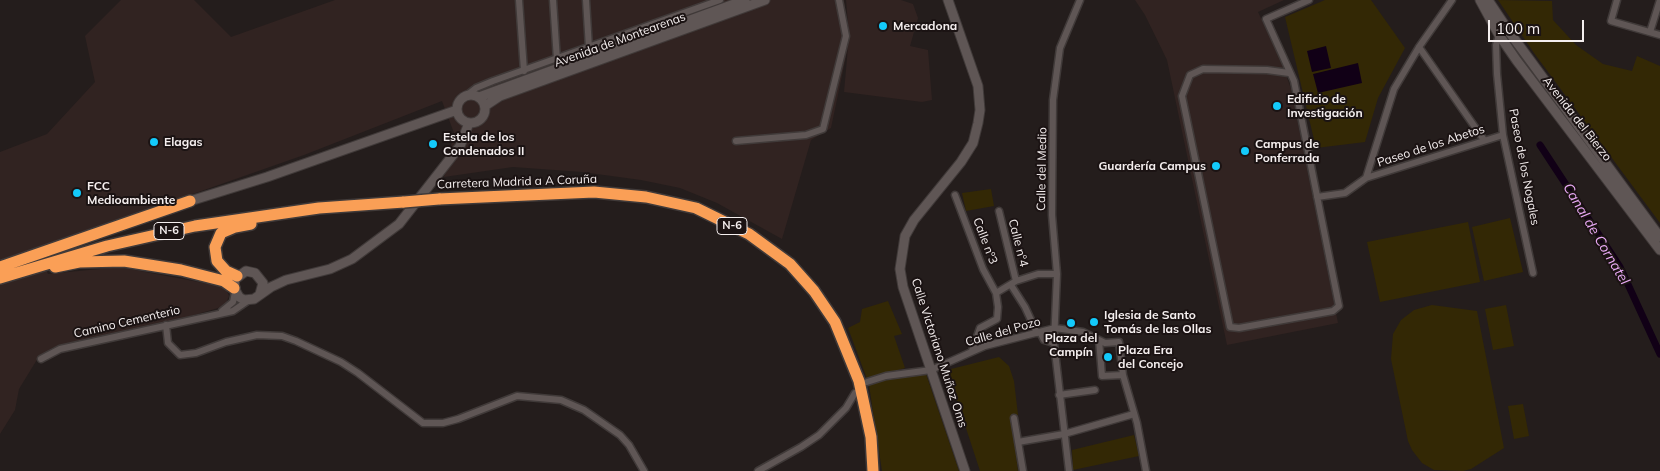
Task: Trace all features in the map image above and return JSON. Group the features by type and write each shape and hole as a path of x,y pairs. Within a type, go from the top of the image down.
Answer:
{"highway":[{"name":"Carretera Madrid a A Coruña","path":"0,279 107,246 195,226 343,206 439,199 594,192 646,197 696,208 749,234 790,264 814,290 835,322 859,381 871,436 873,471"},
{"path":"0,267 190,201"},
{"name":"N-6","path":"237,276 226,271 217,261 215,247 221,234 234,227 343,206"},
{"path":"0,279 80,262 124,261 198,274 224,281 235,290"}],"main road":[{"name":"Avenida de Montearenas","path":"479,97 745,0"},
{"name":"Avenida de Montearenas","path":"485,106 500,96 765,0"},
{"name":"Calle Victoriano Muñoz Oms","path":"948,0 978,86 980,110 973,143 961,162 914,220 905,236 901,254 903,287 965,471"},
{"name":"Avenida del Bierzo","path":"1480,0 1499,35 1660,250"},
{"name":"Avenida del Bierzo","path":"1488,0 1660,237"},
{"path":"467,95 479,97 485,106 483,117 477,122 469,123 460,117 457,110 460,101 467,95"},
{"path":"190,201 267,177 457,110"},
{"name":"Carretera Madrid a A Coruña","path":"260,294 286,280 330,269 352,259 399,224 460,146 469,123"},
{"path":"246,271 259,276 263,286 260,294 249,300 239,297 235,290 237,276 246,271"},
{"name":"Carretera Madrid a A Coruña","path":"259,276 286,280"}],"street":[{"path":"519,0 524,71"},
{"path":"553,0 556,60"},
{"path":"586,0 590,48"},
{"path":"467,95 476,88 720,0"},
{"path":"736,141 806,135 823,129 846,36 840,0"},
{"name":"Calle del Medio","path":"1069,471 1054,343 1058,274 1052,215 1053,100 1060,48 1080,0"},
{"path":"1289,73 1267,70 1202,69 1190,75 1182,96 1230,327 1239,328 1333,311 1339,306 1294,82 1266,19 1309,0"},
{"path":"1366,178 1394,89 1419,47 1452,0"},
{"path":"1617,0 1611,21 1660,36"},
{"path":"1650,32 1660,0"},
{"name":"Paseo de los Nogales","path":"1499,35 1496,45 1503,135 1533,273"},
{"path":"1419,47 1484,140"},
{"name":"Paseo de los Abetos","path":"1317,197 1345,193 1366,178 1503,135"},
{"name":"Calle nº3","path":"955,195 984,269 996,293"},
{"name":"Calle nº4","path":"999,211 1014,283 1039,333"},
{"path":"972,351 980,328 997,319 996,293 1014,283 1038,274 1058,274"},
{"path":"219,313 233,302 235,290"},
{"name":"Camino Cementerio","path":"41,359 60,349 233,310 249,300"},
{"path":"166,325 168,343 180,355 196,353 226,342 257,335 282,336 296,341 358,372 423,423 443,423 458,419 517,396 561,400 584,410 620,435 629,445 644,471"},
{"path":"1055,328 1083,332 1105,343 1120,342 1123,375 1134,414 1146,471"},
{"name":"Calle del Pozo","path":"867,382 886,376 930,370 972,351 1055,328"},
{"path":"1039,333 1044,340 1054,343"},
{"path":"1099,340 1102,376 1123,375"},
{"path":"1059,395 1096,390"},
{"path":"758,471 802,447 819,435 846,408 855,393"},
{"path":"1018,442 1064,434 1134,414"},
{"path":"1014,418 1023,471"}],"shaded area":[{"path":"121,0 194,0 231,37 335,0 844,0 849,36 846,0 901,0 913,4 918,18 910,46 928,50 932,100 922,102 844,92 848,47 831,128 811,140 782,239 717,203 680,188 641,180 582,172 513,167 444,177 454,133 442,101 304,155 36,249 48,274 119,267 225,287 229,296 225,306 160,325 52,348 38,358 19,389 15,410 0,434 0,152 47,134 95,82 85,36"},
{"name":"Campus de Ponferrada","path":"1135,0 1284,0 1258,12 1281,60 1291,89 1338,323 1227,345 1167,60 1145,15"},
{"path":"1325,0 1371,0 1405,48 1378,98 1365,142 1316,148 1285,17"},
{"path":"1498,0 1552,1 1553,20 1576,45 1603,64 1632,71 1637,56 1660,66 1660,223 1534,53"},
{"path":"1326,46 1331,68 1312,72 1307,51"},
{"path":"1358,63 1362,83 1318,93 1313,74"},
{"path":"991,189 994,206 966,211 962,193"},
{"path":"1510,218 1523,272 1484,281 1472,227"},
{"path":"1468,222 1480,282 1380,302 1367,242"},
{"path":"888,301 902,334 894,336 905,368 867,379 848,328 860,322 862,309"},
{"path":"1432,305 1477,311 1504,448 1471,469 1463,471 1434,470 1422,463 1412,450 1408,441 1391,359 1393,334 1401,320 1414,310"},
{"path":"1506,305 1514,346 1493,350 1485,309"},
{"path":"999,357 1009,366 1014,381 1018,415 1011,417 1018,471 980,471 947,370"},
{"path":"925,371 959,471 882,471 869,385 892,376"},
{"path":"1523,404 1529,436 1514,439 1508,406"},
{"path":"1134,435 1139,456 1073,470 1072,450"}],"waterway":[{"name":"Canal de Cornatel","path":"1540,145 1620,267 1660,354"}],"place":[{"name":"Mercadona","path":"883,26"},
{"name":"Edificio de Investigación","path":"1277,106"},
{"name":"Elagas","path":"154,142"},
{"name":"Estela de los Condenados II","path":"433,144"},
{"name":"Campus de Ponferrada","path":"1245,151"},
{"name":"Guardería Campus","path":"1216,166"},
{"name":"FCC Medioambiente","path":"77,193"},
{"name":"Iglesia de Santo Tomás de las Ollas","path":"1094,322"},
{"name":"Plaza del Campín","path":"1071,323"},
{"name":"Plaza Era del Concejo","path":"1108,357"}]}
